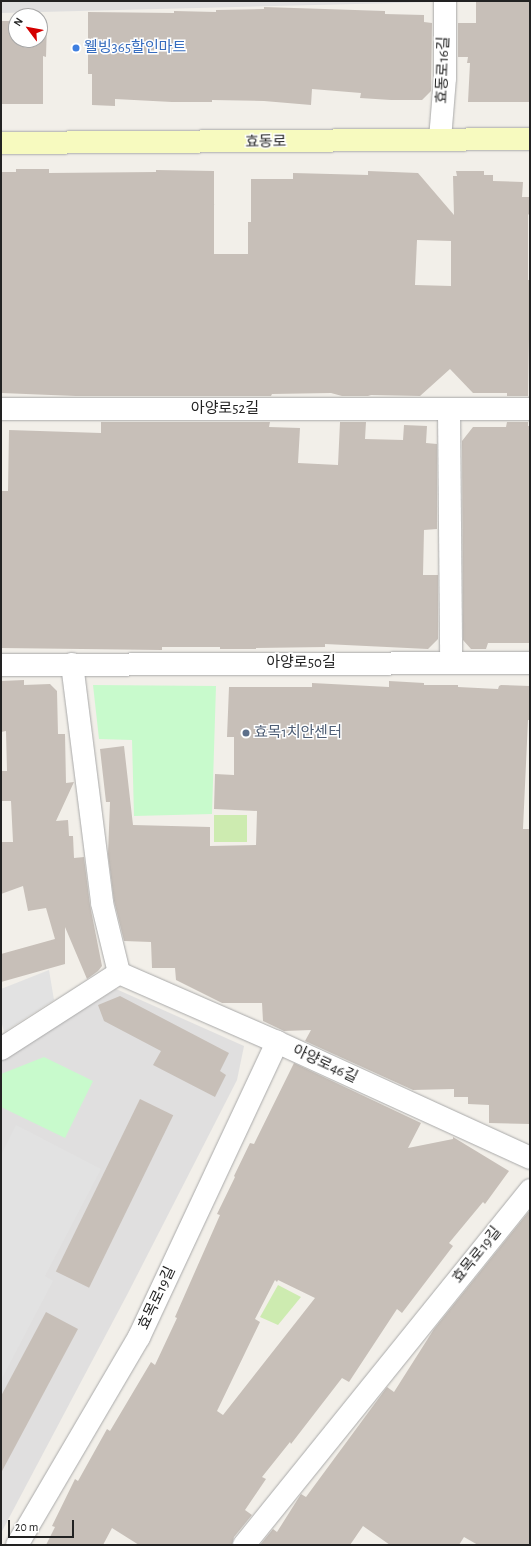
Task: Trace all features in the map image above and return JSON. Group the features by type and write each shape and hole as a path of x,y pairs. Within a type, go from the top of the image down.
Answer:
{"main road":[{"name":"효동로","path":"1,143 227,143 530,139"}],"street":[{"name":"효동로16길","path":"440,139 445,78 444,1"},
{"name":"아양로52길","path":"1,408 530,409"},
{"path":"449,410 451,663"},
{"name":"아양로50길","path":"1,665 530,663"},
{"path":"1,1049 119,973 102,903 72,664"},
{"name":"아양로46길","path":"119,973 277,1042 530,1158"},
{"name":"효목로19길","path":"17,1545 139,1338 277,1042"},
{"name":"효목로19길","path":"244,1545 530,1190"}],"shaded area":[{"path":"1,1 436,1 48,12 48,8 8,8 8,13 1,13"},
{"path":"49,970 54,1000 4,1032 1,1020 1,989"},
{"path":"116,989 244,1046 237,1080 128,1293 1,1533 1,1061"},
{"path":"16,1125 101,1169 45,1276 53,1281 1,1380 1,1155"}],"green space":[{"path":"93,685 216,686 212,814 134,816 132,740 99,739"},
{"path":"214,815 247,815 247,842 214,842"},
{"path":"44,1057 93,1081 65,1138 1,1107 1,1074"},
{"path":"278,1285 301,1297 278,1325 260,1317"}],"building":[{"path":"476,1 530,1 530,102 468,102 470,63 467,63 468,57 458,57 458,23 476,23"},
{"path":"264,7 385,11 385,14 424,15 424,22 432,23 431,91 422,100 391,100 360,98 361,93 312,89 311,105 264,101 212,100 212,102 172,102 115,99 115,106 92,105 92,74 88,74 88,12 216,12 216,10 264,9"},
{"path":"1,21 8,21 8,48 46,48 46,57 43,56 43,104 1,104"},
{"path":"16,169 49,169 49,173 156,172 156,170 214,171 214,254 248,254 248,222 251,222 251,179 293,179 293,173 368,175 368,171 418,173 454,215 453,176 457,176 456,171 484,171 484,175 493,175 493,181 523,182 522,197 530,197 529,215 528,214 528,280 530,280 528,396 507,396 507,393 473,393 450,369 420,396 342,396 331,393 272,394 271,396 76,396 1,393 1,172 16,172","holes":["417,240 451,241 451,286 415,285"]},
{"path":"101,422 270,422 269,427 300,428 298,463 338,465 340,422 366,422 365,439 403,440 404,425 427,426 426,443 437,444 437,529 424,530 423,575 438,575 438,639 428,649 325,644 325,647 256,649 220,649 220,647 162,647 162,650 2,648 2,491 8,491 9,430 101,433"},
{"path":"507,422 528,422 528,426 530,426 530,643 488,643 486,649 471,649 463,640 462,441 473,427 506,427"},
{"path":"24,680 24,685 50,684 57,691 58,734 65,734 66,783 74,782 56,821 68,820 69,836 73,836 74,858 84,857 90,905 102,966 87,979 65,927 65,964 1,982 1,954 55,939 46,908 28,911 23,886 1,894 1,842 13,842 11,801 1,801 1,771 7,771 6,731 1,732 1,681"},
{"path":"389,681 424,683 424,685 458,685 458,687 498,689 501,685 530,686 530,720 528,720 523,829 530,829 530,1124 489,1123 489,1105 468,1104 468,1097 454,1097 454,1089 413,1090 305,1041 311,1030 284,1031 263,1021 262,1003 222,1003 176,980 175,968 152,968 151,942 124,941 114,901 108,854 110,802 106,802 100,749 124,746 133,825 210,827 210,846 256,845 257,811 214,809 215,774 234,775 234,737 227,737 229,687 312,687 312,683 389,687"},
{"path":"120,996 229,1053 220,1071 226,1075 215,1097 153,1065 161,1051 104,1021 98,1005"},
{"path":"294,1063 421,1123 408,1148 453,1139 453,1137 509,1171 485,1204 483,1202 449,1243 453,1246 402,1313 397,1309 349,1382 342,1378 291,1444 290,1442 262,1477 266,1479 245,1510 252,1515 234,1537 232,1545 139,1545 112,1528 103,1545 46,1545 55,1527 52,1526 75,1479 78,1481 107,1429 110,1431 151,1362 155,1365 177,1318 175,1317 220,1215 217,1214 235,1177 234,1176 250,1143 254,1144","holes":["275,1280 277,1282 278,1280 315,1298 223,1415 217,1411 260,1322 255,1319"]},
{"path":"140,1099 173,1115 89,1288 56,1272"},
{"path":"530,1210 530,1545 478,1545 464,1537 459,1545 390,1545 363,1526 350,1545 260,1545 273,1529 277,1532 301,1494 306,1497 387,1387 394,1392 434,1329"},
{"path":"46,1312 78,1329 1,1473 1,1396"}],"place":[{"name":"웰빙365할인마트","path":"76,48"},
{"name":"효목1치안센터","path":"246,733"}]}
